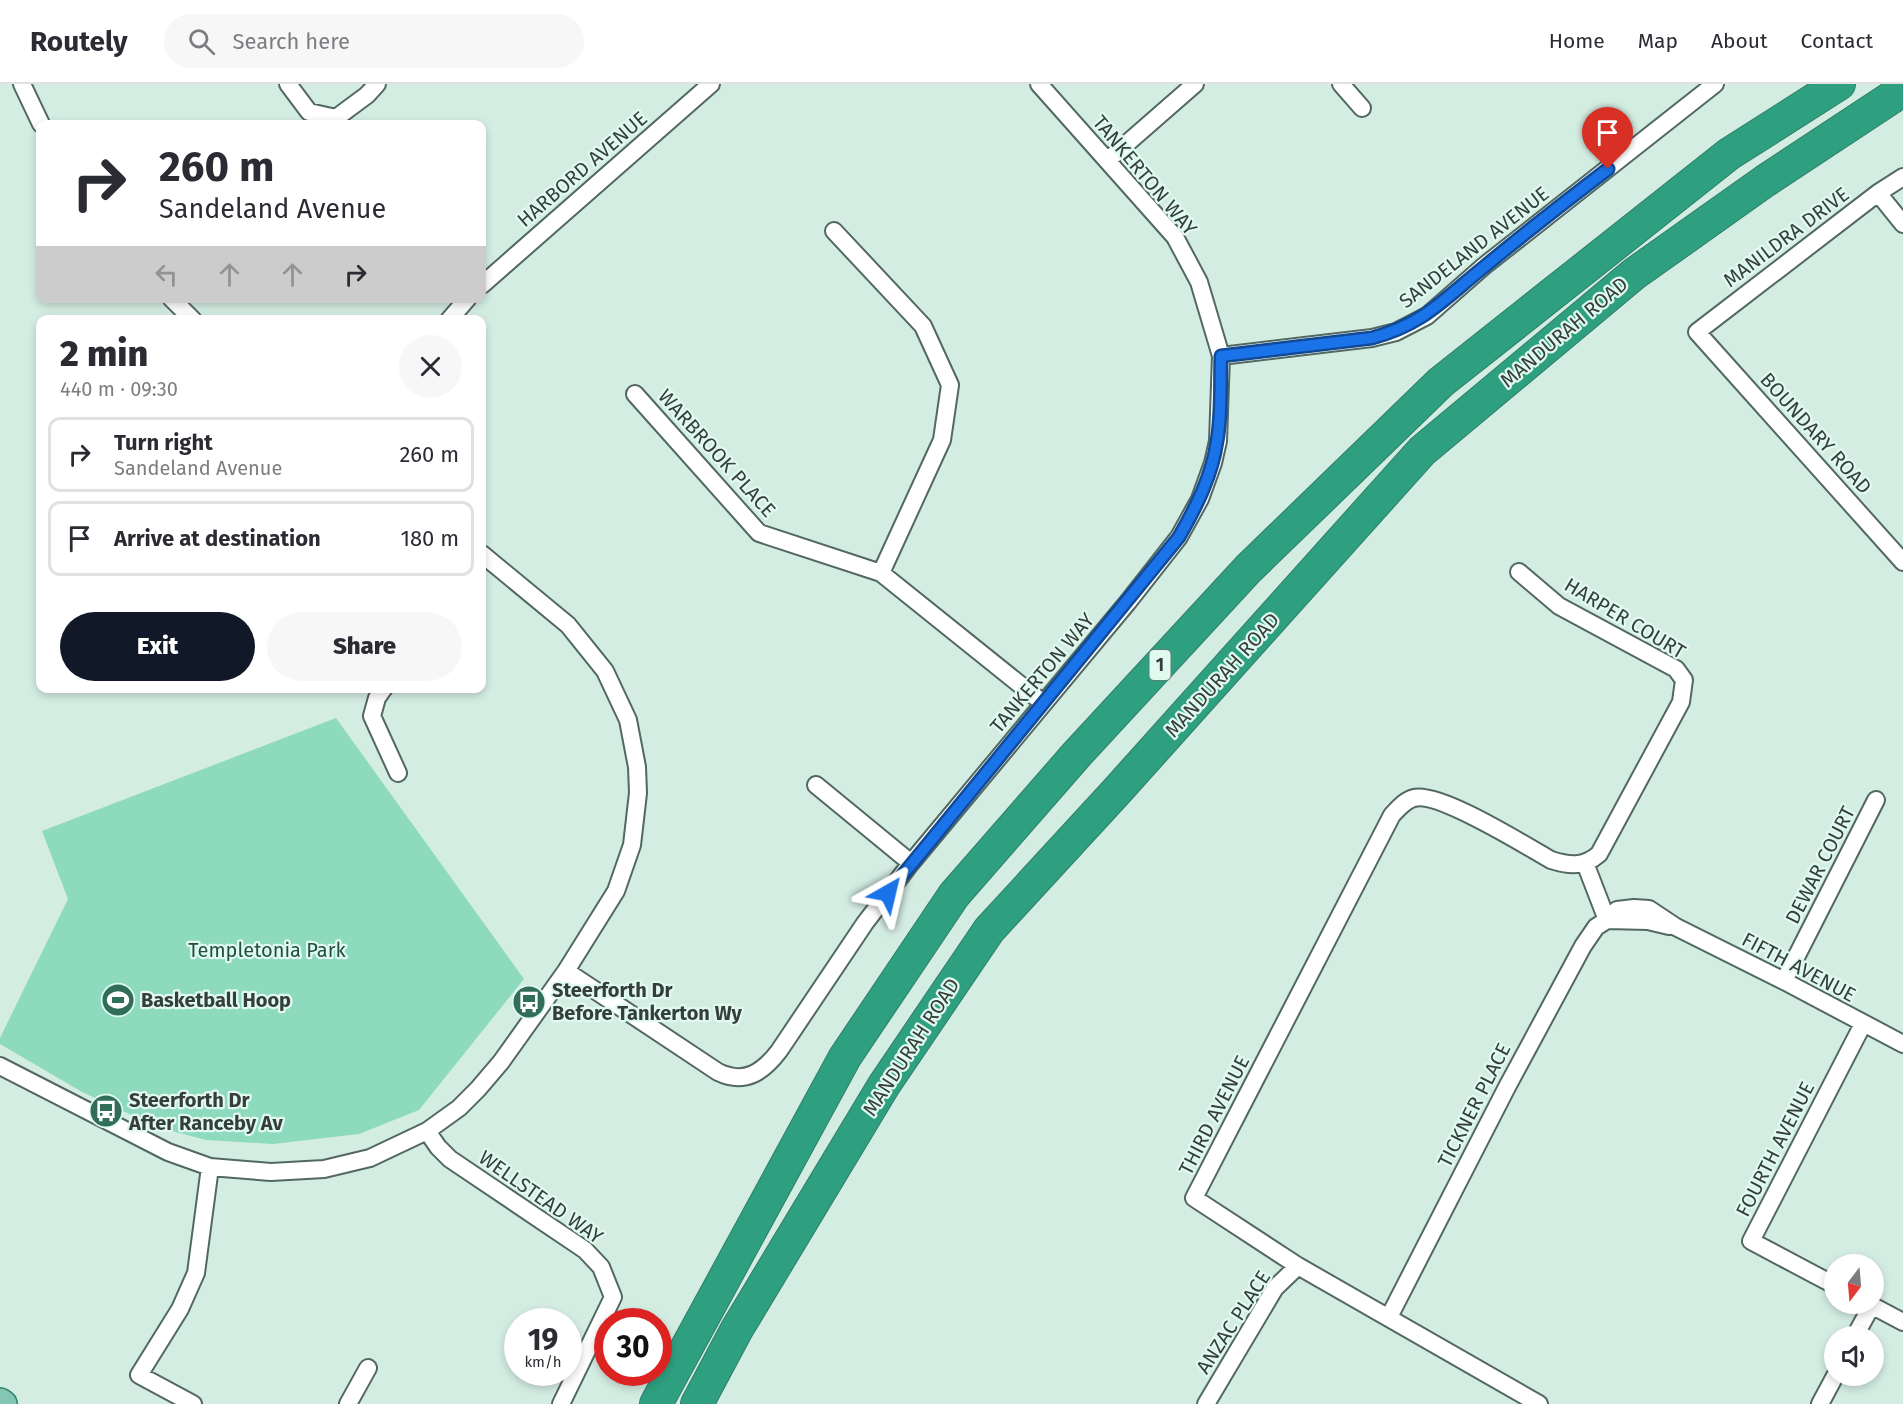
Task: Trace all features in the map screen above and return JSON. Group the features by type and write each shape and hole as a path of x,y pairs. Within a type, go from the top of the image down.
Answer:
{"highway":[{"name":"MANDURAH ROAD","path":"656,1404 844,1057 954,895 1077,754 1248,569 1441,382 1729,154 1839,84"},
{"name":"MANDURAH ROAD","path":"697,1404 737,1329 884,1085 989,930 1132,775 1422,451 1634,274 1765,181 1903,90"}],"street":[{"path":"22,84 39,120"},
{"path":"288,84 309,112 336,118 367,95 377,84"},
{"name":"HARBORD AVENUE","path":"486,281 711,84"},
{"name":"TANKERTON WAY","path":"567,971 718,1072 729,1077 757,1073 768,1065 865,923 911,863 1179,537 1200,499 1218,441 1221,356 1199,282 1175,237 1039,84"},
{"path":"1108,159 1195,84"},
{"path":"1341,84 1362,108"},
{"name":"SANDELAND AVENUE","path":"1221,356 1372,338 1396,332 1426,316 1484,267 1715,84"},
{"name":"MANILDRA DRIVE","path":"1697,332 1878,193 1903,177"},
{"path":"1878,193 1903,224"},
{"path":"834,231 923,326 950,386 942,440 881,573"},
{"path":"176,303 188,315"},
{"path":"453,315 464,303"},
{"name":"BOUNDARY ROAD","path":"1697,332 1903,562"},
{"name":"WARBROOK PLACE","path":"635,394 759,533 881,573 1044,703"},
{"path":"0,1066 152,1145 210,1167 271,1172 324,1169 370,1158 427,1131 459,1108 478,1089 501,1062 567,971 616,891 632,845 638,793 633,743 628,720 604,671 568,625 486,558"},
{"name":"HARPER COURT","path":"1519,572 1559,606 1677,669 1684,680 1681,702 1603,848 1593,859 1585,863"},
{"path":"380,693 372,716 398,773"},
{"path":"816,785 911,863"},
{"name":"THIRD AVENUE","path":"1539,1404 1298,1266 1194,1198 1392,815 1401,806 1414,798 1444,802 1551,860 1566,865 1585,863"},
{"name":"DEWAR COURT","path":"1784,981 1876,800"},
{"path":"1585,863 1607,920"},
{"name":"FIFTH AVENUE","path":"1607,920 1648,921 1676,927 1903,1044"},
{"name":"TICKNER PLACE","path":"1389,1317 1507,1087 1583,946 1596,927 1607,920"},
{"name":"FOURTH AVENUE","path":"1824,1280 1751,1241 1863,1024"},
{"name":"WELLSTEAD WAY","path":"427,1131 450,1159 585,1250 601,1267 613,1297 561,1404"},
{"path":"193,1404 139,1375 180,1309 196,1274 210,1167"},
{"name":"ANZAC PLACE","path":"1206,1404 1275,1288 1298,1266"},
{"path":"1884,1312 1903,1322"},
{"path":"348,1404 368,1368"},
{"path":"1820,1404 1830,1386"}],"green space":[{"name":"Templetonia Park","path":"336,718 524,979 419,1110 359,1134 273,1144 206,1140 157,1127 82,1092 0,1044 0,1038 68,899 42,831"}],"place":[{"name":"Basketball Hoop","path":"118,1000"},
{"name":"Steerforth Dr Before Tankerton Wy","path":"529,1002"},
{"name":"Steerforth Dr After Ranceby Av","path":"106,1111"}],"route":[{"path":"888,893 1179,537 1200,499 1213,463 1218,441 1221,356 1372,338 1396,332 1426,316 1608,169"}]}
